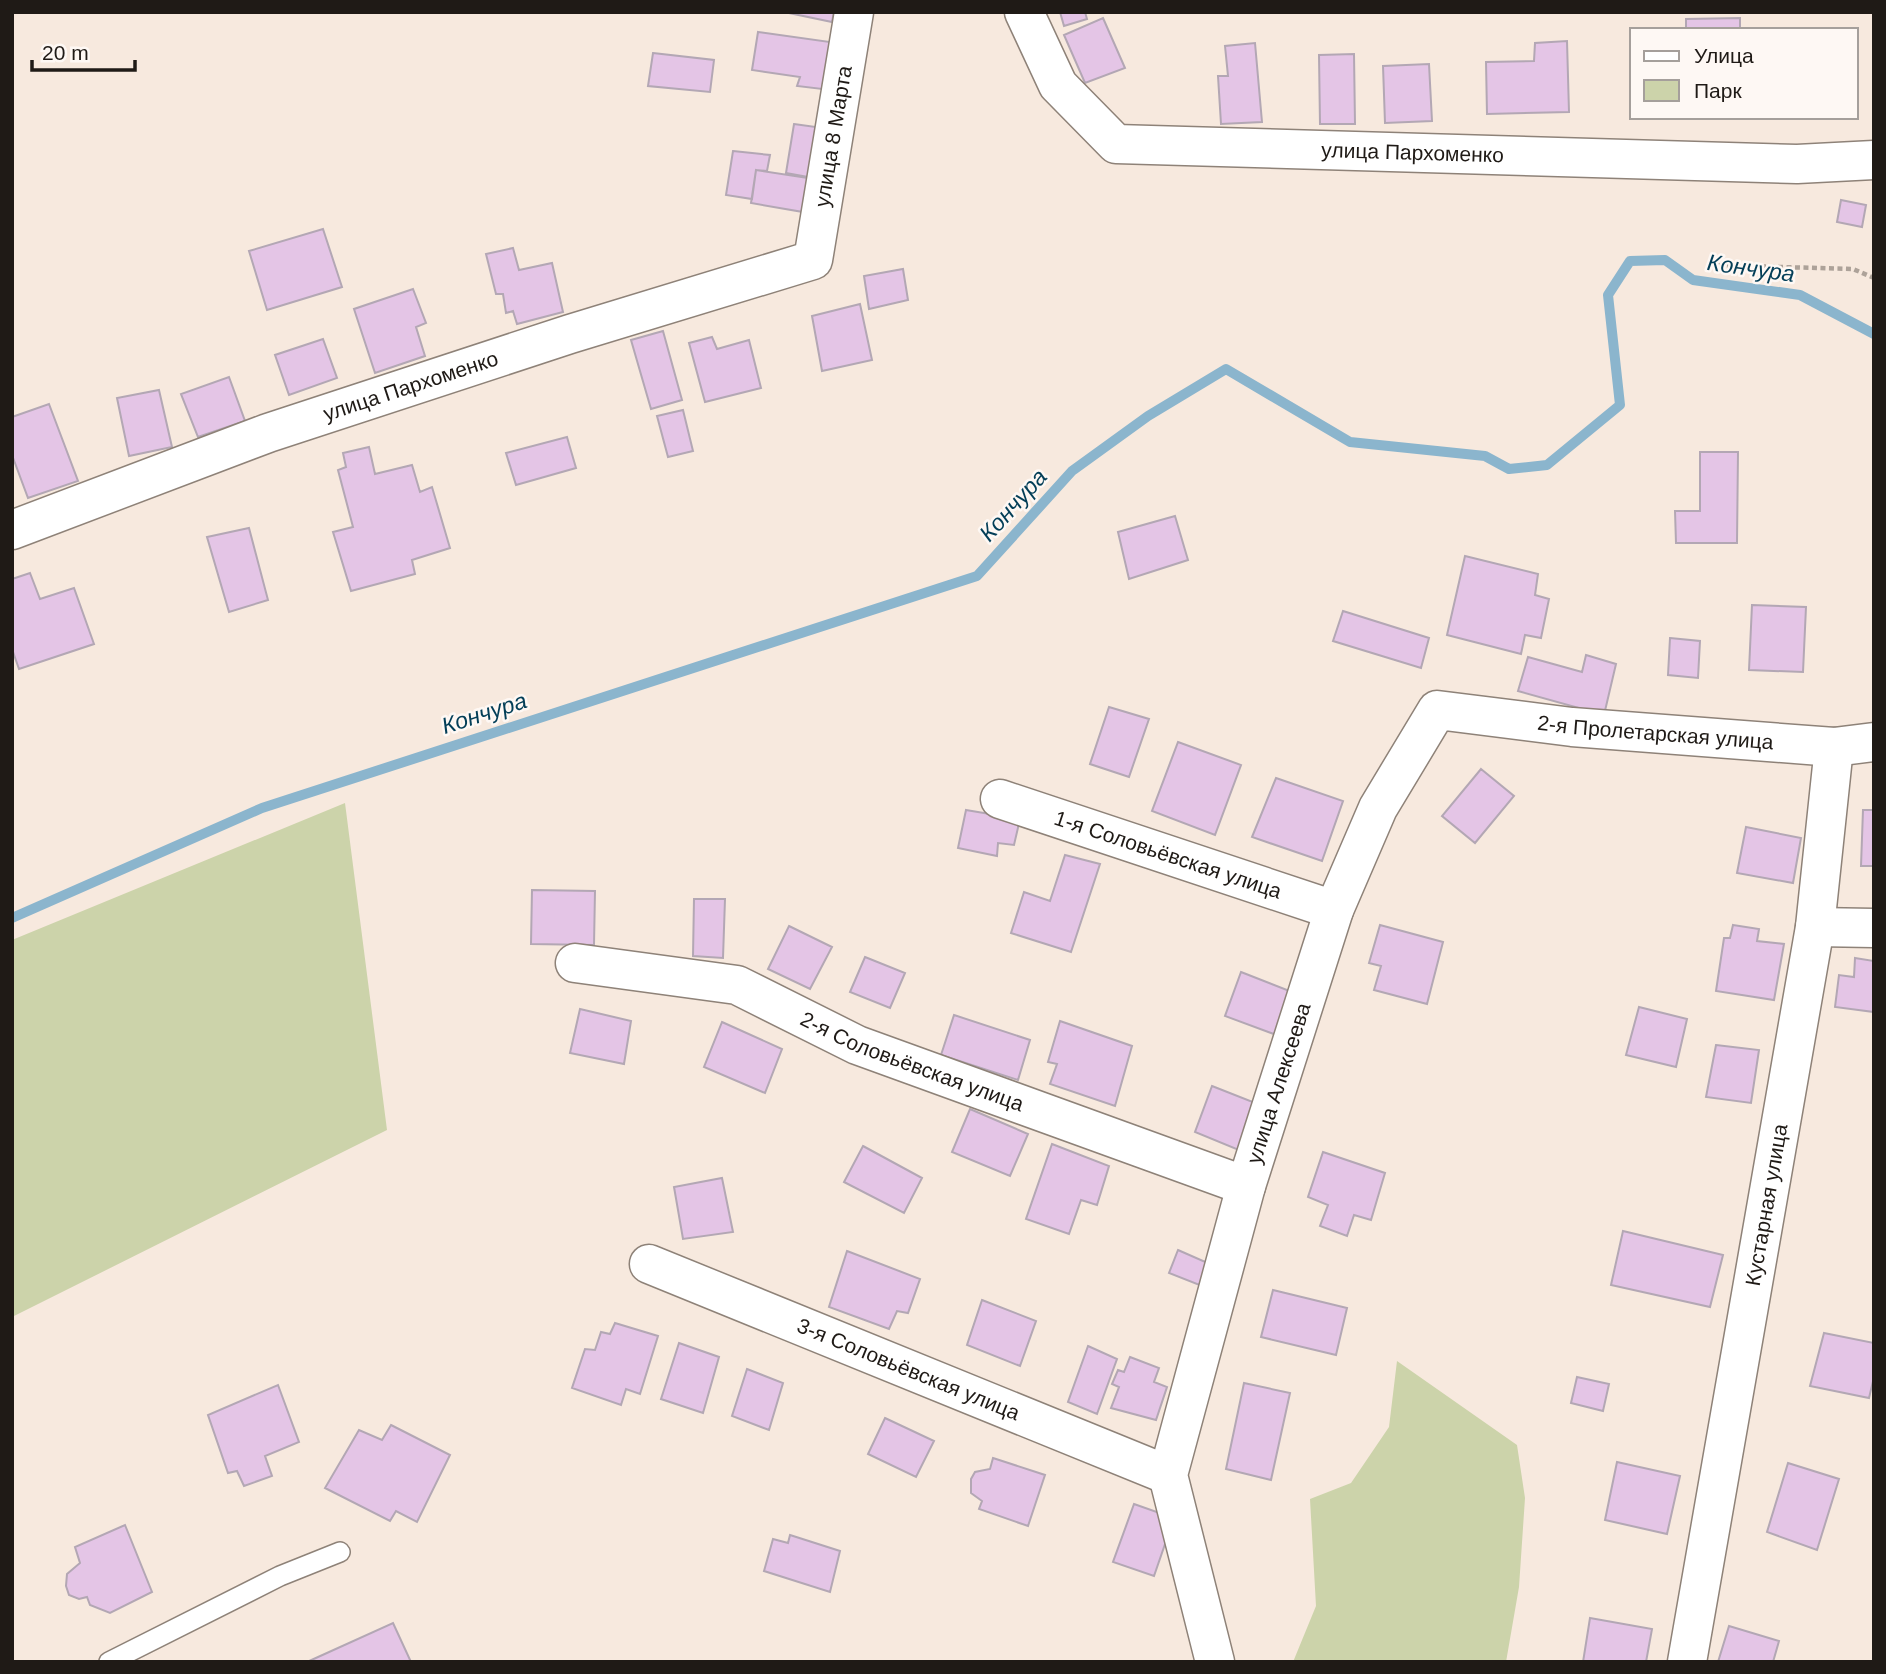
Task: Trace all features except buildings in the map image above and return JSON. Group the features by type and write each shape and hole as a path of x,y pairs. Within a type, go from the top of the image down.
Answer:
{"street":[{"name":"улица 8 Марта","path":"813,260 853,12"},
{"name":"улица Пархоменко","path":"1024,12 1058,85 1116,144 1797,164 1874,160"},
{"name":"улица Пархоменко","path":"12,530 268,433 570,334 813,260"},
{"name":"2-я Пролетарская улица","path":"1437,710 1572,727 1833,747 1874,742"},
{"name":"улица Алексеева","path":"1168,1475 1246,1186 1334,910 1378,808 1437,710"},
{"name":"Кустарная улица","path":"1687,1662 1815,927 1833,747"},
{"name":"1-я Соловьёвская улица","path":"1000,799 1334,910"},
{"path":"1815,927 1874,928"},
{"name":"2-я Соловьёвская улица","path":"575,963 737,985 857,1045 1246,1186"},
{"name":"3-я Соловьёвская улица","path":"649,1264 1168,1475"},
{"path":"1168,1475 1215,1662"}],"lane":[{"path":"109,1662 280,1576 340,1552"}],"path":[{"path":"1710,265 1853,269 1874,278"}],"green space":[{"path":"345,803 387,1130 12,1317 12,940"},
{"path":"1397,1361 1517,1445 1525,1498 1519,1587 1506,1662 1293,1662 1316,1606 1310,1499 1351,1483 1389,1427"}],"waterway":[{"name":"Кончура","path":"12,918 262,808 977,576 1072,471 1148,416 1226,369 1350,442 1485,456 1509,469 1547,465 1620,405 1608,295 1630,261 1665,260 1693,280 1800,295 1874,334"}]}
